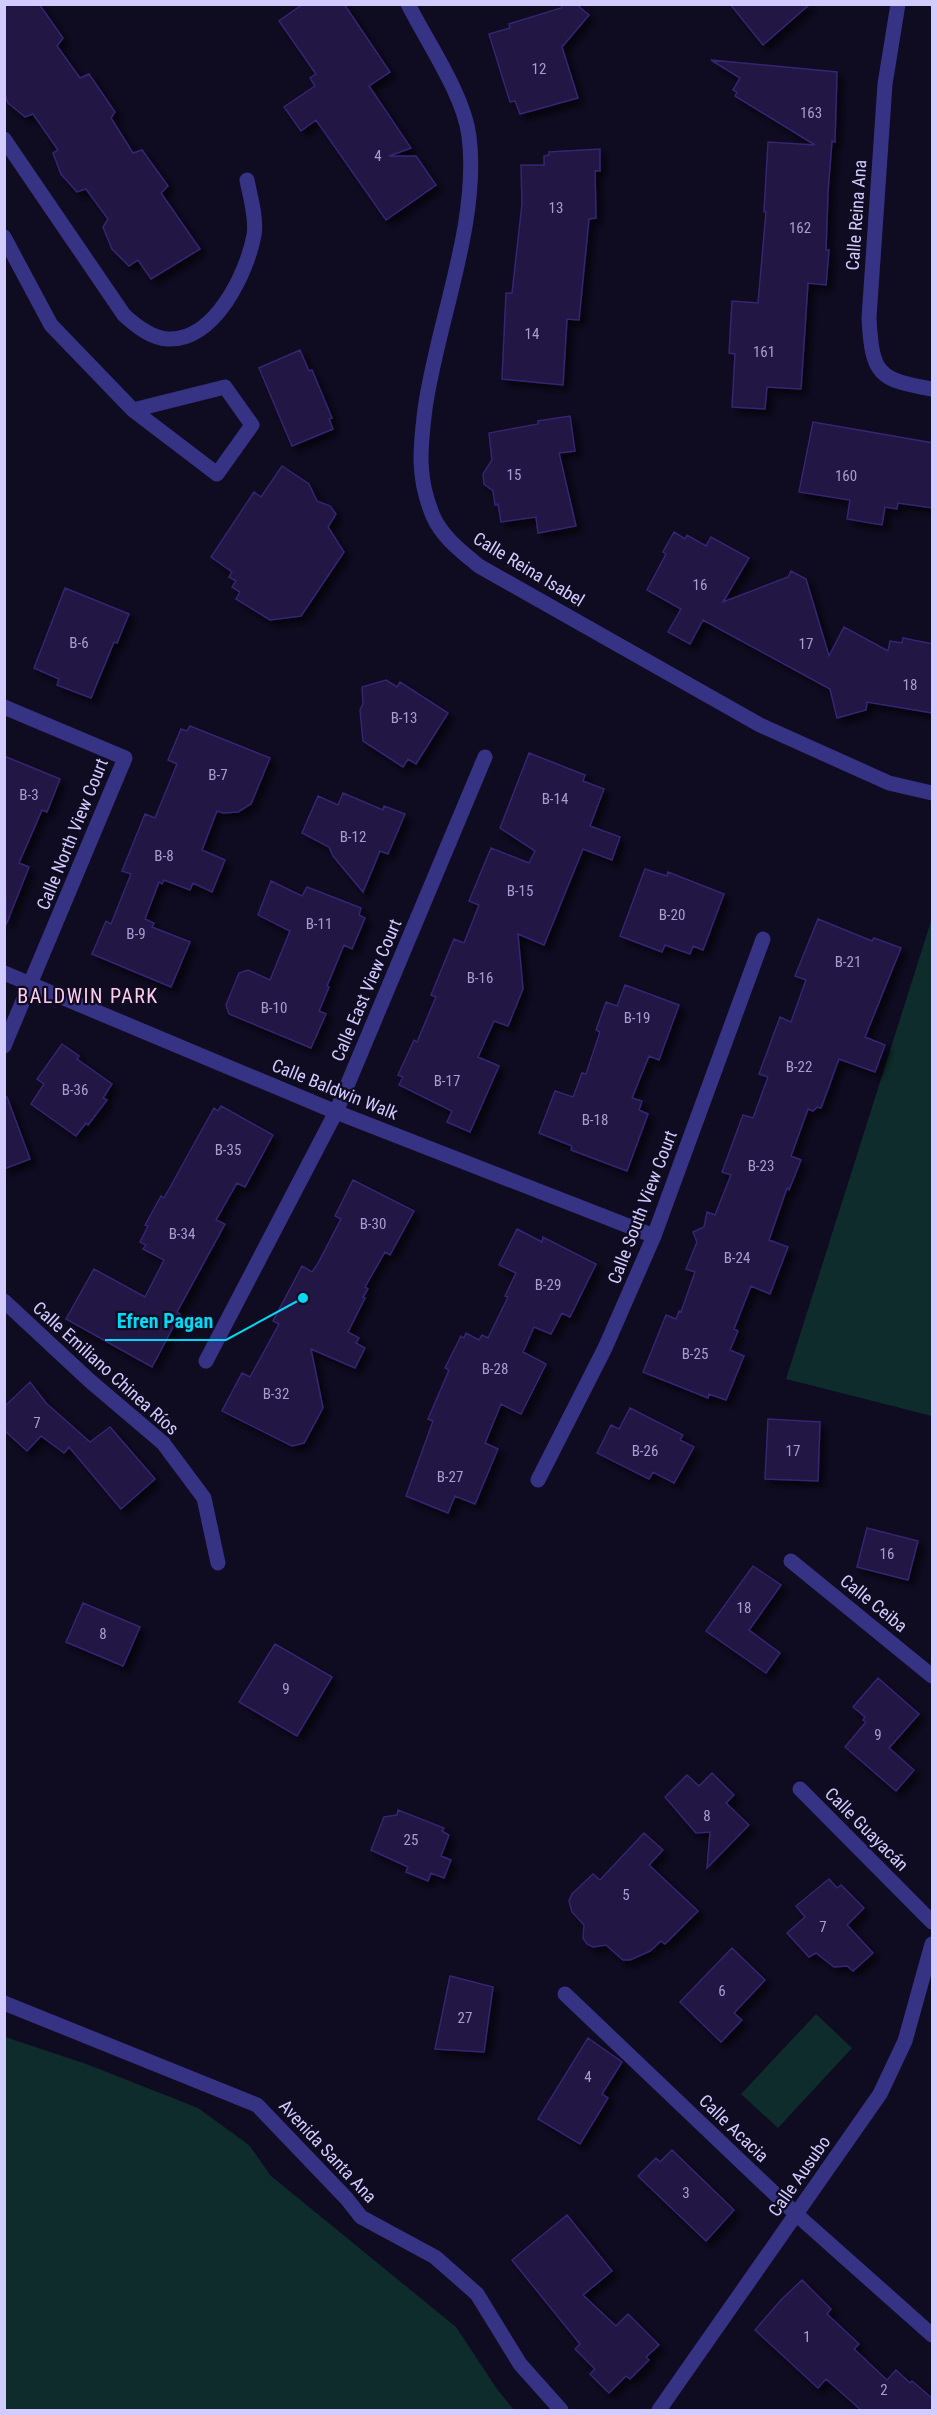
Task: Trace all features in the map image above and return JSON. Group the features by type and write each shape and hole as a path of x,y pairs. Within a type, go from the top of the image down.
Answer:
{"street":[{"name":"Calle Reina Isabel","path":"408,4 460,104 469,136 469,183 463,230 429,379 419,459 434,518 454,546 480,566 760,725 890,783 933,793"},
{"name":"Calle Reina Ana","path":"898,4 885,84 869,307 870,342 874,361 886,377 898,383 933,389"},
{"path":"4,139 124,315 138,328 169,339 192,333 211,320 221,311 238,282 255,233 247,180"},
{"path":"4,237 51,325 133,410 217,474 252,425 225,387 133,410"},
{"name":"Calle North View Court","path":"4,707 125,758 4,1046"},
{"name":"Calle East View Court","path":"206,1361 336,1112 485,757"},
{"name":"Calle South View Court","path":"538,1480 605,1348 654,1236 763,939"},
{"name":"Calle Baldwin Walk","path":"4,973 336,1112 654,1236"},
{"name":"Calle Emiliano Chinea Ríos","path":"4,1301 90,1381 163,1443 204,1498 218,1563"},
{"name":"Calle Ceiba","path":"791,1561 933,1676"},
{"name":"Calle Guayacán","path":"800,1789 933,1923"},
{"name":"Calle Ausubo","path":"658,2410 880,2094 905,2041 933,1944"},
{"name":"Calle Acacia","path":"565,1994 796,2214 933,2335"},
{"name":"Avenida Santa Ana","path":"4,2002 257,2105 347,2199 360,2217 435,2257 477,2294 520,2364 561,2410"}],"green space":[{"path":"932,918 932,1416 786,1379"},
{"path":"816,2014 852,2048 778,2128 741,2094"},
{"path":"5,2037 89,2065 198,2108 249,2145 271,2176 456,2327 497,2389 514,2410 5,2410"}],"building":[{"path":"4,4 39,4 63,38 57,46 80,78 89,74 115,112 111,118 133,153 142,150 168,186 161,193 200,249 151,279 138,260 129,266 112,249 103,227 108,219 86,189 77,192 61,174 53,153 58,150 33,114 25,117 8,103 4,92"},
{"path":"303,4 344,4 390,72 369,86 411,148 389,156 416,156 436,185 386,220 316,120 301,131 284,107 315,86 310,78 316,74 279,21"},
{"path":"563,4 576,4 589,15 562,47 578,98 520,114 515,101 510,102 489,34 510,28 509,24 561,8"},
{"path":"730,4 810,4 763,45"},
{"path":"711,60 837,72 835,142 832,141 828,192 826,250 829,250 826,285 808,283 801,389 767,387 765,409 732,407 735,354 729,353 732,301 758,303 766,212 764,212 768,142 815,145 735,96 737,92 733,90 740,78"},
{"path":"600,149 600,171 595,171 596,218 589,219 579,320 567,319 563,385 502,379 506,293 512,293 522,204 521,165 544,165 544,156 549,155 549,152"},
{"path":"300,350 309,371 312,370 332,418 329,419 333,429 292,446 259,368"},
{"path":"570,416 575,451 559,453 576,526 538,533 536,517 501,522 493,491 484,484 483,474 492,460 489,433"},
{"path":"813,422 933,443 933,508 898,503 897,509 885,507 882,525 847,519 850,500 799,492"},
{"path":"282,466 309,484 317,501 330,506 336,514 328,527 344,552 301,616 270,620 236,599 240,592 232,587 236,581 229,577 232,572 211,557 254,492 261,497"},
{"path":"674,532 685,539 687,535 706,546 711,537 749,558 723,602 788,577 791,571 806,579 829,656 844,627 888,651 890,641 902,643 903,638 933,644 933,713 867,702 866,710 837,718 830,689 703,620 690,644 668,632 681,609 647,590 666,554 663,552"},
{"path":"65,588 129,614 117,643 114,642 91,698 57,685 59,679 34,668"},
{"path":"386,680 397,687 400,682 448,713 416,764 408,759 403,767 363,741 360,710 363,704 362,687"},
{"path":"190,726 270,758 251,804 238,812 217,811 202,850 225,860 212,892 193,883 190,890 164,880 162,884 159,882 145,919 154,923 152,927 190,942 171,987 92,954 106,921 111,924 131,874 122,871 145,814 155,818 177,764 168,760 181,729 187,731"},
{"path":"529,753 585,775 583,781 604,789 590,826 620,837 612,860 583,849 544,945 518,934 523,989 508,1026 494,1021 478,1057 499,1066 470,1132 447,1122 452,1111 399,1085 403,1077 398,1075 414,1040 417,1042 436,997 431,995 454,939 464,943 479,905 469,901 491,848 529,863 535,851 500,828"},
{"path":"4,756 60,779 47,812 42,810 19,863 29,867 6,925"},
{"path":"343,793 383,810 384,806 405,814 388,854 380,851 363,892 333,856 329,847 302,833 318,796 338,805"},
{"path":"645,869 667,876 668,872 724,894 703,950 693,946 690,954 665,945 662,952 620,936"},
{"path":"271,881 302,896 307,887 361,908 359,915 365,918 352,949 344,945 319,1011 326,1014 311,1048 229,1014 226,1005 239,973 248,970 270,980 290,931 258,915"},
{"path":"818,919 872,941 874,938 901,948 865,1037 885,1045 875,1072 839,1059 821,1108 817,1107 813,1111 808,1109 791,1156 801,1160 789,1190 787,1188 769,1240 788,1247 770,1294 751,1286 734,1329 738,1331 730,1350 744,1356 726,1400 709,1394 708,1398 643,1372 666,1315 676,1319 679,1311 681,1312 695,1272 686,1269 697,1242 693,1232 704,1227 707,1212 715,1215 731,1175 722,1172 743,1115 753,1118 768,1077 759,1074 780,1017 791,1022 806,980 795,976"},
{"path":"625,985 679,1005 659,1060 649,1056 632,1098 642,1101 639,1110 648,1114 627,1171 571,1150 572,1146 539,1133 555,1091 573,1097 582,1073 586,1074 600,1032 596,1030 606,1002 617,1006"},
{"path":"62,1044 79,1056 77,1059 112,1084 103,1098 107,1100 88,1125 86,1123 76,1136 31,1104 44,1084 37,1079"},
{"path":"4,1097 7,1097 30,1159 4,1169"},
{"path":"221,1106 273,1135 245,1187 237,1183 216,1220 225,1224 177,1312 180,1314 152,1367 66,1319 94,1269 145,1297 164,1260 143,1249 146,1245 140,1242 148,1226 145,1225 161,1196 164,1198 214,1108 218,1111"},
{"path":"353,1180 414,1211 390,1255 385,1252 365,1287 368,1289 363,1297 365,1298 348,1332 359,1338 356,1343 365,1348 355,1368 311,1349 323,1408 304,1443 292,1446 222,1411 242,1373 250,1377 279,1324 273,1321 302,1266 312,1272 317,1265 341,1219 335,1216"},
{"path":"517,1229 542,1242 543,1237 596,1264 570,1317 562,1313 551,1334 534,1327 523,1352 546,1364 521,1414 501,1404 485,1443 498,1449 475,1504 455,1496 448,1513 406,1496 433,1421 428,1419 449,1370 445,1368 461,1336 464,1338 466,1333 479,1340 482,1335 488,1338 508,1297 505,1296 516,1273 499,1265"},
{"path":"30,1382 46,1403 90,1442 110,1427 155,1479 121,1509 69,1447 64,1453 41,1436 27,1451 4,1430 4,1407"},
{"path":"630,1408 683,1435 680,1440 694,1447 674,1483 653,1472 649,1479 597,1453 611,1425 619,1429"},
{"path":"768,1419 820,1422 818,1481 765,1479"},
{"path":"867,1528 918,1541 908,1580 857,1567"},
{"path":"753,1566 781,1585 749,1630 780,1653 766,1673 706,1631"},
{"path":"83,1603 140,1627 123,1666 66,1642"},
{"path":"275,1644 332,1677 297,1736 239,1702"},
{"path":"878,1678 919,1714 889,1748 914,1770 896,1791 845,1747 866,1722 863,1720 865,1717 853,1707"},
{"path":"712,1773 734,1795 726,1803 749,1825 707,1868 710,1832 696,1833 665,1797 687,1775 699,1786"},
{"path":"398,1810 444,1828 442,1831 449,1835 441,1856 451,1860 444,1878 431,1873 428,1881 406,1872 408,1867 371,1850 384,1817 397,1815"},
{"path":"644,1833 663,1850 649,1865 698,1911 665,1944 661,1941 650,1951 630,1960 623,1960 606,1945 593,1947 587,1944 583,1938 584,1925 572,1912 569,1901 572,1894 593,1874 600,1880"},
{"path":"829,1879 837,1888 841,1885 864,1908 847,1925 873,1953 853,1971 847,1966 834,1967 816,1953 809,1957 787,1933 805,1917 796,1906"},
{"path":"732,1948 765,1980 734,2013 742,2020 721,2042 680,2002"},
{"path":"450,1976 493,1987 484,2052 435,2049"},
{"path":"588,2038 622,2062 602,2094 608,2098 580,2144 538,2119"},
{"path":"672,2150 734,2210 706,2241 638,2176 656,2158 660,2162"},
{"path":"567,2215 612,2271 583,2295 616,2326 628,2314 659,2345 646,2357 649,2360 630,2379 626,2376 609,2393 590,2374 595,2369 575,2349 580,2344 512,2260"},
{"path":"802,2280 831,2309 827,2314 859,2344 854,2349 887,2380 896,2370 910,2383 912,2381 933,2399 933,2410 861,2410 826,2379 818,2388 755,2330"}],"place":[{"name":"Efren Pagan","path":"303,1298"}],"district":[{"name":"BALDWIN PARK","path":"88,996"}]}
